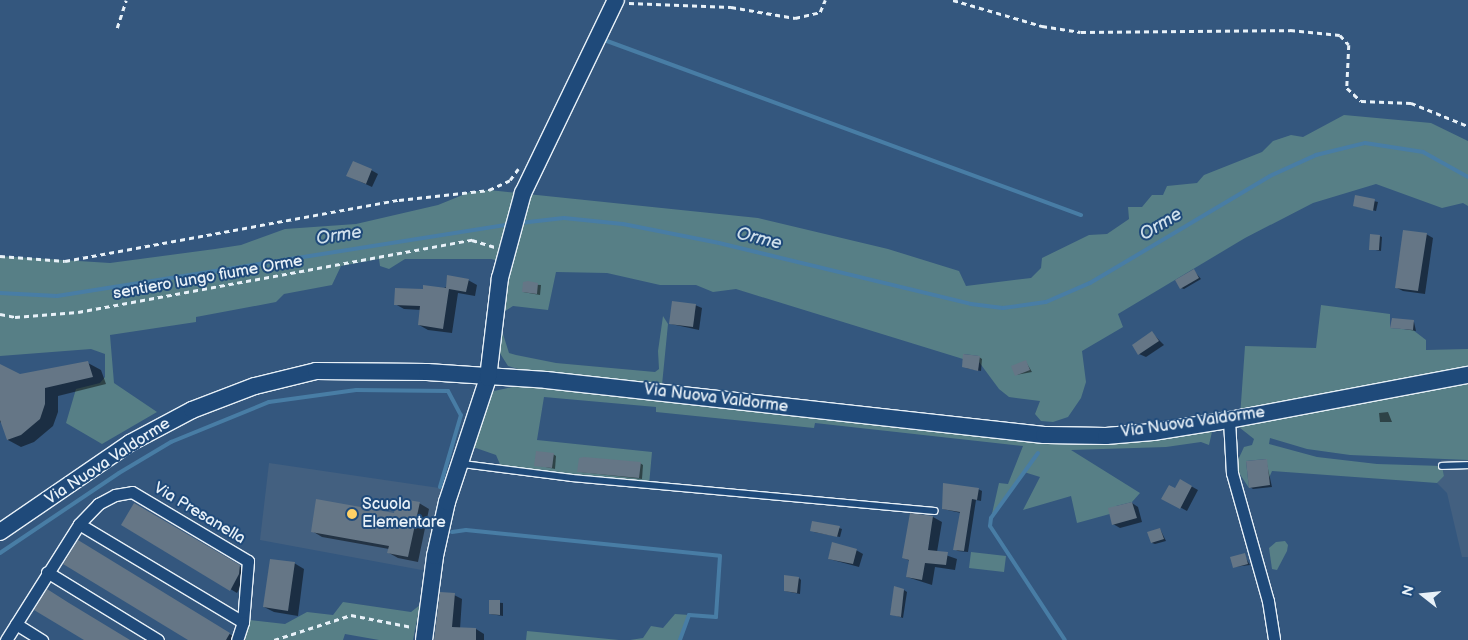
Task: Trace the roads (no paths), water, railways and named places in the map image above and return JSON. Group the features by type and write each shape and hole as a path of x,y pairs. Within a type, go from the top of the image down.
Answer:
{"main road":[{"path":"425,635 435,556 460,464 488,378 506,251 523,193 615,1"},
{"name":"Via Nuova Valdorme","path":"0,532 130,444 192,410 255,386 316,371 417,372 563,382 1044,435 1154,432 1230,420 1468,375"}],"street":[{"path":"1230,420 1232,473 1268,601 1274,640"},
{"name":"Via Presanella","path":"79,524 98,504 115,495 132,492 248,561 243,622 237,640"},
{"path":"6,640 47,572 79,524 243,622"},
{"path":"47,572 158,640"},
{"path":"16,624 42,640"}],"lane":[{"path":"460,464 572,478 935,511"},
{"path":"1442,466 1468,466"}],"waterway":[{"path":"607,41 1081,215"},
{"name":"Orme","path":"520,223 564,218 623,224 719,243 971,304 1003,308 1046,302 1090,283 1270,176 1316,155 1365,143 1423,152 1468,177"},
{"name":"Orme","path":"0,293 57,296 510,224"},
{"path":"0,553 119,473 171,442 269,402 356,390 448,391 461,415 440,487"},
{"path":"1038,453 991,518 990,526 1065,640"},
{"path":"452,532 466,530 720,556 716,617 689,615 680,640"}],"place":[{"name":"Scuola Elementare","path":"352,514"}]}
